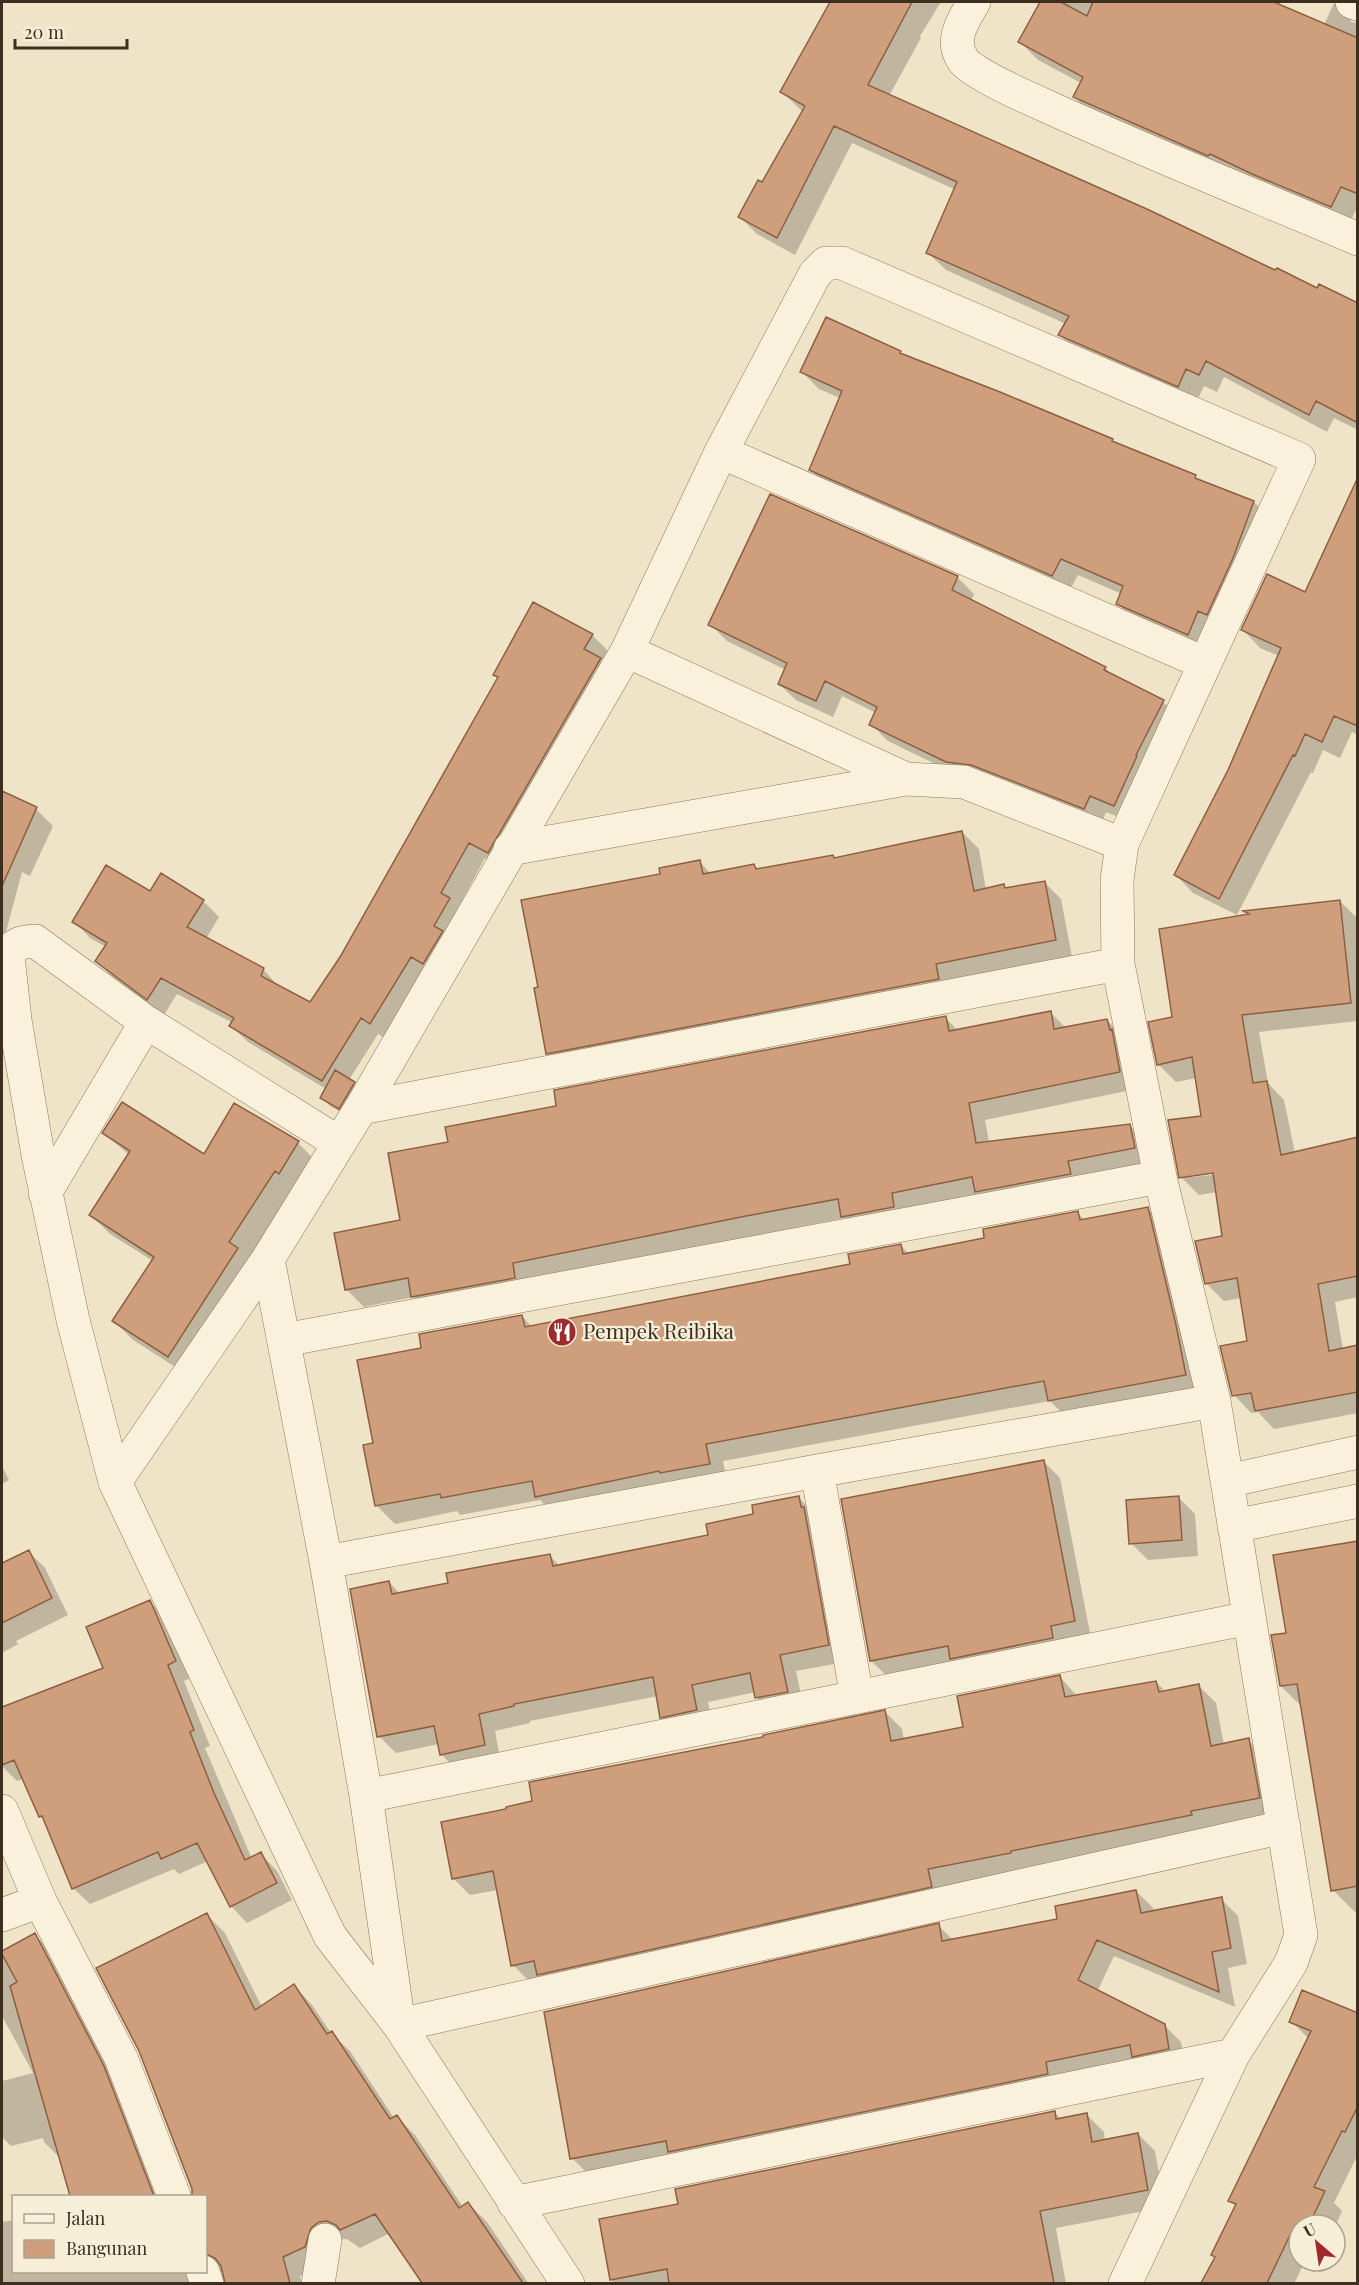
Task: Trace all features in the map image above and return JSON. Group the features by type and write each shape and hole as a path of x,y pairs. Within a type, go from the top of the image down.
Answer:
{"street":[{"path":"974,2 960,26 956,44 963,62 1008,89 1092,127 1358,239"},
{"path":"1352,2 1358,4"},
{"path":"115,1482 268,1259 361,1108 627,651 721,452 815,274 826,263 842,263 1299,459 1122,844 1117,880 1118,964 1160,1177 1214,1401 1301,1935 1291,1963 1233,2055 1125,2283"},
{"path":"721,452 1204,663"},
{"path":"627,651 906,779"},
{"path":"510,849 906,779 963,782 1122,844"},
{"path":"339,1143 146,1022 34,941 21,942 13,947 8,956 15,1020 45,1193 73,1320 115,1482 330,1936 399,2025 568,2283"},
{"path":"361,1108 1118,964"},
{"path":"45,1193 146,1022"},
{"path":"284,1340 1160,1177"},
{"path":"268,1259 326,1562 366,1796 399,2025"},
{"path":"326,1562 817,1471 1214,1401"},
{"path":"1228,1481 1358,1452"},
{"path":"817,1471 857,1697"},
{"path":"1234,1526 1358,1501"},
{"path":"366,1796 1249,1618"},
{"path":"2,1811 40,1901 121,2058 174,2195"},
{"path":"399,2025 1284,1827"},
{"path":"2,1915 40,1901"},
{"path":"514,2202 1233,2055"},
{"path":"318,2283 325,2240"}],"building":[{"path":"830,2 912,2 868,85 1149,210 1275,270 1277,268 1317,288 1319,284 1358,303 1358,423 1316,401 1309,415 1206,361 1199,375 1186,369 1178,387 1058,335 1069,316 926,253 957,182 834,126 777,238 738,217 758,180 762,182 805,106 780,92"},
{"path":"1040,2 1061,2 1087,16 1093,2 1274,2 1358,38 1358,194 1341,187 1331,207 1073,97 1083,77 1018,42"},
{"path":"826,317 901,351 900,353 1113,439 1112,441 1196,475 1195,478 1254,501 1233,558 1207,615 1198,611 1188,635 1116,604 1123,586 1061,559 1052,576 809,470 842,391 800,372"},
{"path":"1358,477 1358,726 1334,716 1322,742 1305,734 1219,899 1174,875 1228,770 1281,648 1241,630 1267,574 1305,592"},
{"path":"770,494 958,576 952,590 1106,667 1104,670 1164,700 1136,755 1114,806 1090,796 1084,809 971,765 946,762 869,725 877,707 825,681 816,701 778,684 787,663 708,625"},
{"path":"533,602 593,634 584,649 601,658 488,853 469,843 441,893 450,898 434,926 443,931 423,964 411,957 370,1024 361,1018 322,1081 229,1026 234,1018 161,978 147,1000 95,961 107,943 72,922 106,865 150,891 161,873 204,900 187,927 264,968 261,976 310,1002 340,957 498,677 493,675"},
{"path":"2,791 37,807 2,886"},
{"path":"962,831 974,891 1004,884 1005,888 1045,881 1056,940 936,964 939,979 546,1054 534,988 538,987 521,900 660,874 659,868 700,860 703,874 754,864 756,869 833,855 834,858"},
{"path":"1340,900 1351,1003 1242,1015 1253,1083 1267,1081 1281,1155 1358,1137 1358,1276 1318,1284 1329,1351 1358,1345 1358,1392 1255,1411 1251,1393 1232,1396 1220,1346 1247,1341 1237,1278 1205,1284 1195,1241 1222,1236 1213,1173 1179,1178 1178,1173 1168,1120 1201,1116 1192,1057 1157,1065 1148,1022 1172,1017 1159,929 1249,914 1243,911"},
{"path":"1051,1011 1054,1029 1107,1019 1110,1030 1112,1029 1120,1072 969,1103 976,1143 1130,1124 1135,1148 1068,1161 1071,1174 975,1192 972,1177 892,1193 894,1207 841,1217 838,1199 513,1263 515,1278 411,1297 408,1278 345,1290 334,1233 400,1220 388,1153 448,1142 445,1127 556,1106 554,1090 946,1016 949,1031"},
{"path":"335,1070 355,1082 339,1109 320,1098"},
{"path":"122,1102 204,1154 234,1103 299,1141 279,1174 275,1171 229,1242 238,1248 168,1357 112,1321 154,1257 89,1215 130,1151 102,1133"},
{"path":"1148,1207 1186,1375 1048,1401 1044,1381 706,1444 710,1464 660,1473 659,1471 535,1497 532,1481 441,1498 440,1494 375,1506 363,1445 373,1443 357,1360 421,1348 419,1334 522,1315 525,1327 850,1264 848,1254 901,1244 903,1254 984,1238 983,1229 1078,1211 1080,1220"},
{"path":"1044,1460 1075,1621 1051,1626 1053,1638 950,1659 948,1646 870,1661 841,1499"},
{"path":"799,1496 801,1507 804,1507 829,1645 780,1655 788,1692 755,1698 750,1673 692,1685 697,1710 660,1718 653,1677 514,1704 514,1706 479,1714 485,1745 440,1755 434,1726 377,1737 350,1589 389,1581 392,1594 448,1583 446,1573 550,1554 553,1566 708,1535 706,1524 753,1514 752,1505"},
{"path":"1179,1496 1182,1540 1129,1544 1126,1500"},
{"path":"1358,1541 1358,1886 1331,1891 1297,1684 1280,1686 1271,1635 1286,1633 1273,1555"},
{"path":"29,1550 52,1598 2,1623 2,1563"},
{"path":"150,1600 176,1661 168,1665 194,1730 190,1732 214,1793 245,1860 261,1852 277,1883 230,1907 197,1843 161,1859 158,1852 72,1889 42,1816 39,1817 14,1760 2,1765 2,1707 103,1668 86,1627"},
{"path":"1060,1675 1065,1697 1156,1681 1159,1692 1199,1684 1211,1746 1249,1738 1260,1798 1191,1811 1192,1815 928,1869 932,1887 537,1975 534,1961 511,1966 493,1871 452,1879 441,1822 506,1809 506,1807 532,1801 529,1782 763,1737 763,1735 885,1710 891,1741 963,1727 957,1696"},
{"path":"1136,1890 1141,1913 1222,1897 1231,1948 1212,1952 1219,1992 1097,1940 1078,1980 1165,2024 1169,2049 1132,2057 1130,2045 1046,2062 1048,2074 668,2152 666,2141 570,2159 544,2012 939,1923 942,1941 1057,1919 1055,1906"},
{"path":"207,1913 255,2010 294,1984 327,2034 332,2031 390,2119 397,2115 459,2208 468,2202 523,2283 422,2283 375,2214 340,2230 336,2225 327,2221 319,2222 311,2228 305,2247 283,2257 290,2283 225,2283 221,2266 215,2258 207,2254 207,2195 192,2195 192,2189 139,2051 96,1968"},
{"path":"35,1933 104,2066 154,2195 70,2195 10,1986 17,1982 2,1951"},
{"path":"1302,1990 1358,2013 1358,2106 1345,2132 1342,2131 1314,2187 1325,2191 1315,2213 1287,2213 1287,2241 1267,2283 1201,2283 1215,2257 1211,2255 1236,2204 1228,2201 1311,2031 1289,2022"},
{"path":"1055,2111 1056,2119 1087,2113 1092,2142 1138,2133 1148,2190 1040,2211 1054,2283 669,2283 667,2269 610,2280 599,2219 678,2204 675,2189"}],"place":[{"name":"Pempek Reibika","path":"562,1332"}]}
